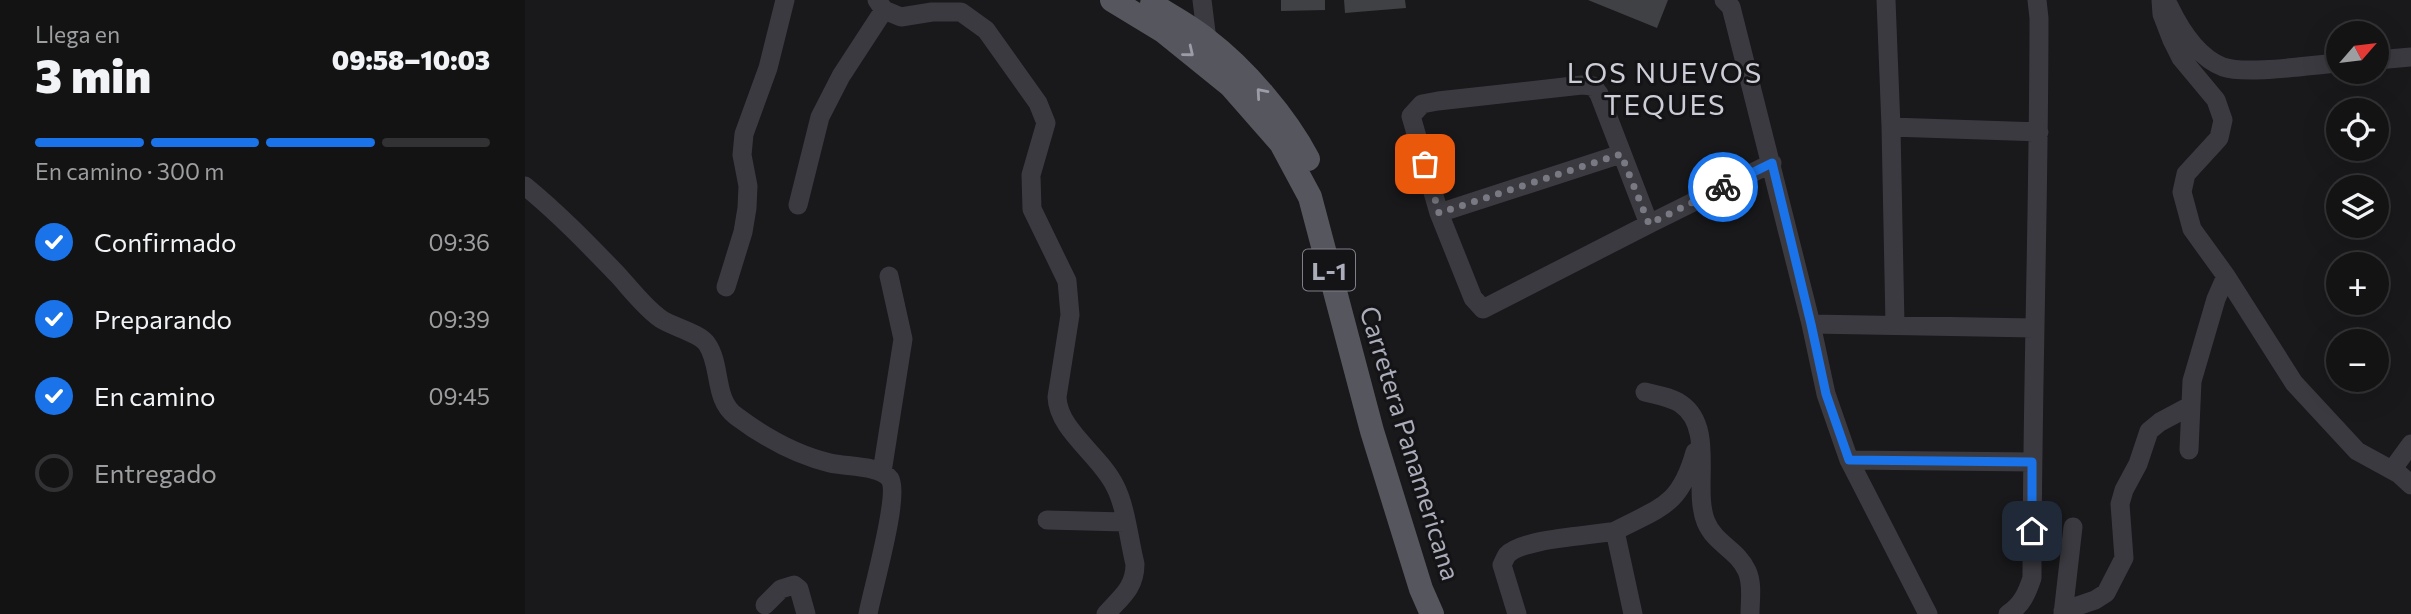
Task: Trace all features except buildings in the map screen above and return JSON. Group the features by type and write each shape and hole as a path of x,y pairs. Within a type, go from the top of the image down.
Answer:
{"main road":[{"name":"Carretera Panamericana","path":"1112,0 1163,31 1231,86 1281,143 1310,197 1372,431 1421,589 1432,614"},
{"name":"Carretera Panamericana","path":"1145,0 1207,40 1257,88 1295,133 1324,189 1385,429 1433,584 1445,614"}],"street":[{"path":"726,287 743,232 747,208 748,186 742,156 744,134 768,68 785,0"},
{"path":"1202,0 1207,40"},
{"path":"1886,0 1895,325"},
{"path":"2008,614 2027,596 2032,578 2039,132 2039,18 2036,0"},
{"path":"2163,0 2187,37 2200,51 2223,67 2245,70 2326,64"},
{"path":"2163,0 2162,13 2172,40 2181,58 2216,100 2223,121 2219,138 2186,174 2182,192 2192,229 2226,276 2294,383 2357,451 2392,470 2411,485"},
{"path":"1727,1 1772,163 1826,394 1849,460 1928,614"},
{"path":"798,205 820,117 881,5 901,17 932,12 961,12 986,30 1038,103 1046,123 1031,175 1032,209 1067,281 1070,315 1058,407 1062,419 1104,467 1117,488 1135,564 1135,577 1130,588 1106,614"},
{"path":"2389,59 2411,57"},
{"path":"1649,224 1599,94 1593,86 1582,85 1422,104 1411,116 1439,213 1473,298 1483,309 1772,163"},
{"path":"1891,127 2039,132"},
{"path":"1439,213 1621,154"},
{"path":"525,186 562,216 660,319 706,341 716,361 721,394 733,414 797,454 831,464 881,472 889,478 892,486 889,519 867,614"},
{"path":"881,472 903,339 889,276"},
{"path":"2189,450 2192,381 2216,299 2226,276"},
{"path":"1811,324 2035,328"},
{"path":"1645,392 1683,404 1700,434 1703,455 1703,515 1716,539 1739,557 1748,572 1751,586 1750,614"},
{"path":"2073,527 2063,613 2106,593 2124,558 2120,504 2124,489 2139,464 2150,431 2159,422 2190,406"},
{"path":"1517,614 1502,565 1507,555 1516,549 1550,540 1615,531 1668,503 1686,480 1700,434"},
{"path":"2392,470 2411,444"},
{"path":"1849,460 2032,462"},
{"path":"1047,520 1125,522"},
{"path":"1615,531 1633,614"},
{"path":"765,605 781,589 794,585 799,589 806,614"}],"way so far":[{"path":"1425,164 1439,213 1621,154 1649,224 1723,187"}],"district":[{"name":"LOS NUEVOS TEQUES","path":"1665,88"}],"route":[{"path":"1723,187 1772,163 1826,394 1849,460 2032,462 2032,531"}]}
